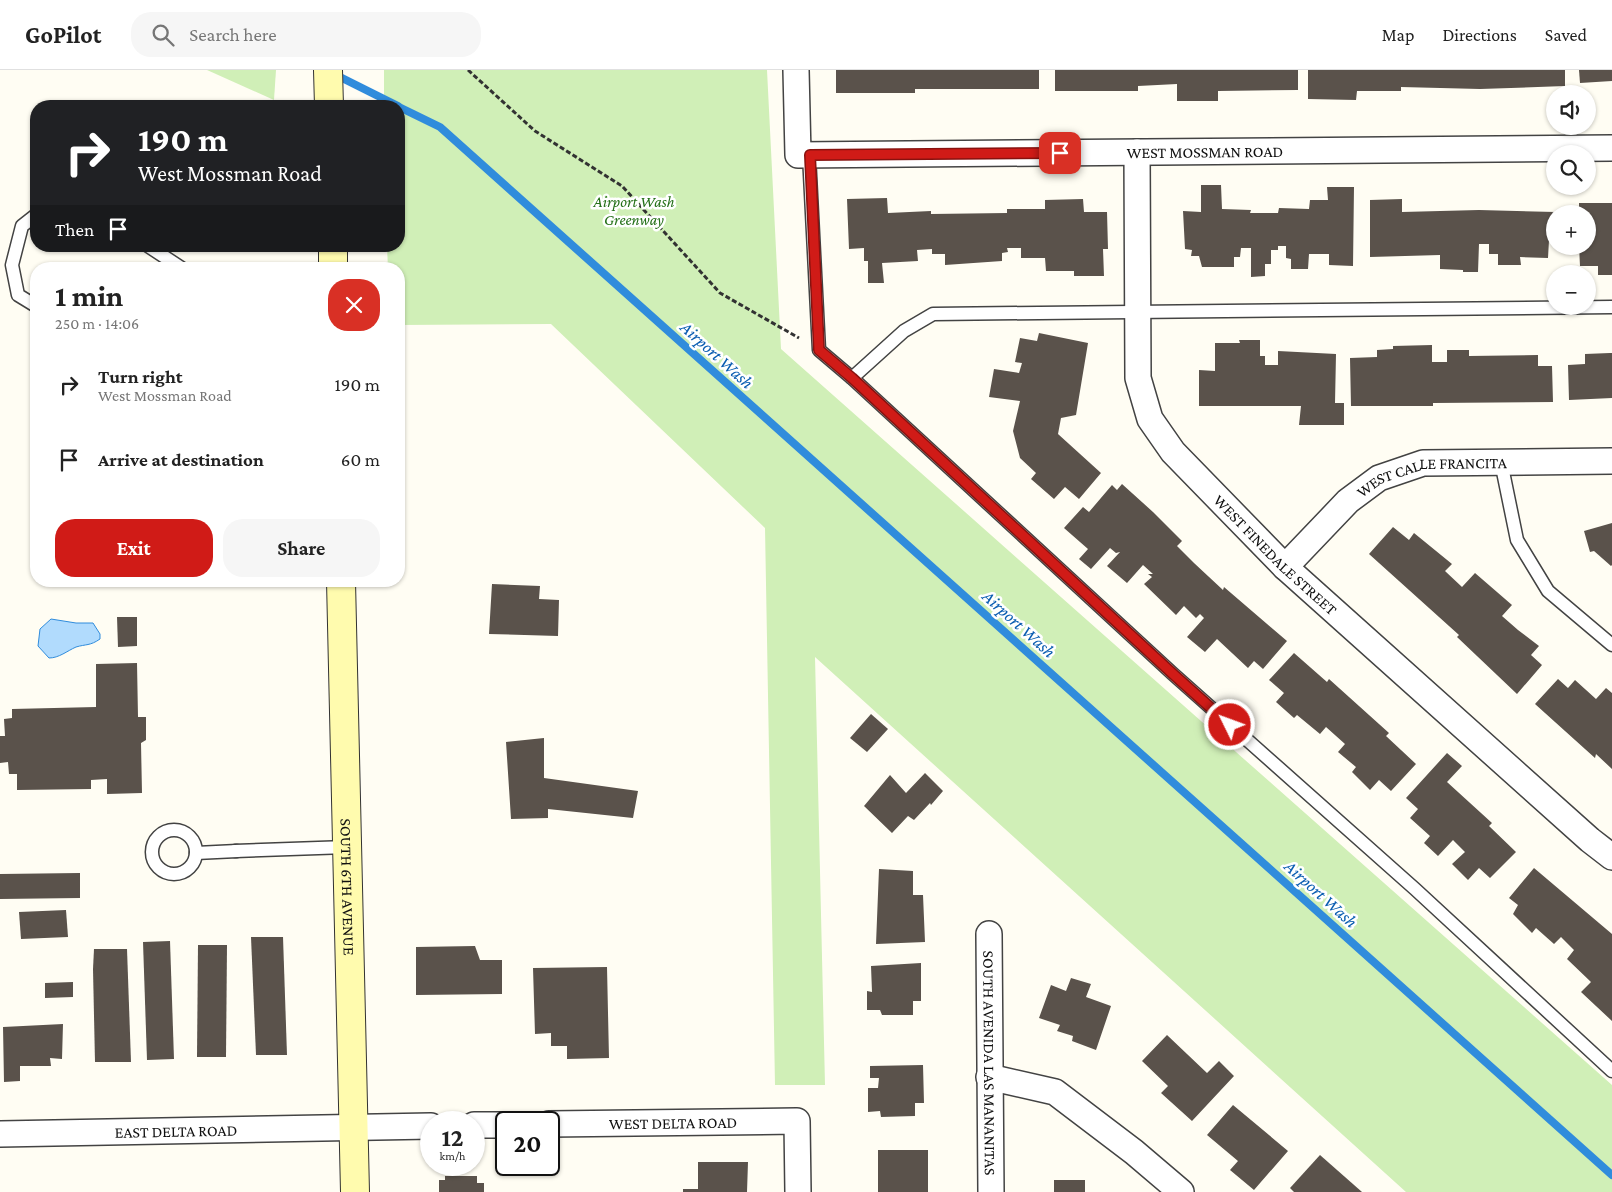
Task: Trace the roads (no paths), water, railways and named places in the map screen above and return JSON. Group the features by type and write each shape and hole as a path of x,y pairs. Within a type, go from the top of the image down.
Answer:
{"street":[{"path":"328,70 329,100"},
{"path":"796,70 804,155"},
{"name":"WEST MOSSMAN ROAD","path":"804,155 1612,148"},
{"name":"WEST FINEDALE STREET","path":"1137,152 1138,378 1150,419 1173,452 1285,567 1612,857"},
{"name":"WEST CALLE FRANCITA","path":"1285,567 1348,501 1379,478 1423,463 1612,460"},
{"name":"SOUTH 6TH AVENUE","path":"341,587 355,1192"},
{"name":"SOUTH AVENIDA LAS MANANITAS","path":"989,934 991,1192"},
{"path":"989,1077 1055,1092 1134,1152 1181,1192"},
{"name":"WEST DELTA ROAD","path":"560,1124 797,1121 798,1192"},
{"path":"353,1127 420,1126"},
{"name":"EAST DELTA ROAD","path":"0,1134 353,1127"}],"lane":[{"path":"804,155 819,350 852,378 1173,674 1415,889 1612,1072"},
{"path":"30,220 22,226 12,264 18,295 30,302"},
{"path":"157,252 172,262"},
{"path":"852,378 904,331 933,314 1612,307"},
{"path":"1500,462 1517,540 1548,591 1612,645"},
{"path":"196,853 347,847"}],"water":[{"path":"51,619 76,623 93,623 100,634 100,639 91,644 76,647 56,657 49,658 38,646 40,629"}],"waterway":[{"name":"Airport Wash","path":"334,74 386,100"},
{"name":"Airport Wash","path":"405,110 440,127 1612,1175"}],"park label":[{"name":"Airport Wash Greenway","path":"634,210"}]}
